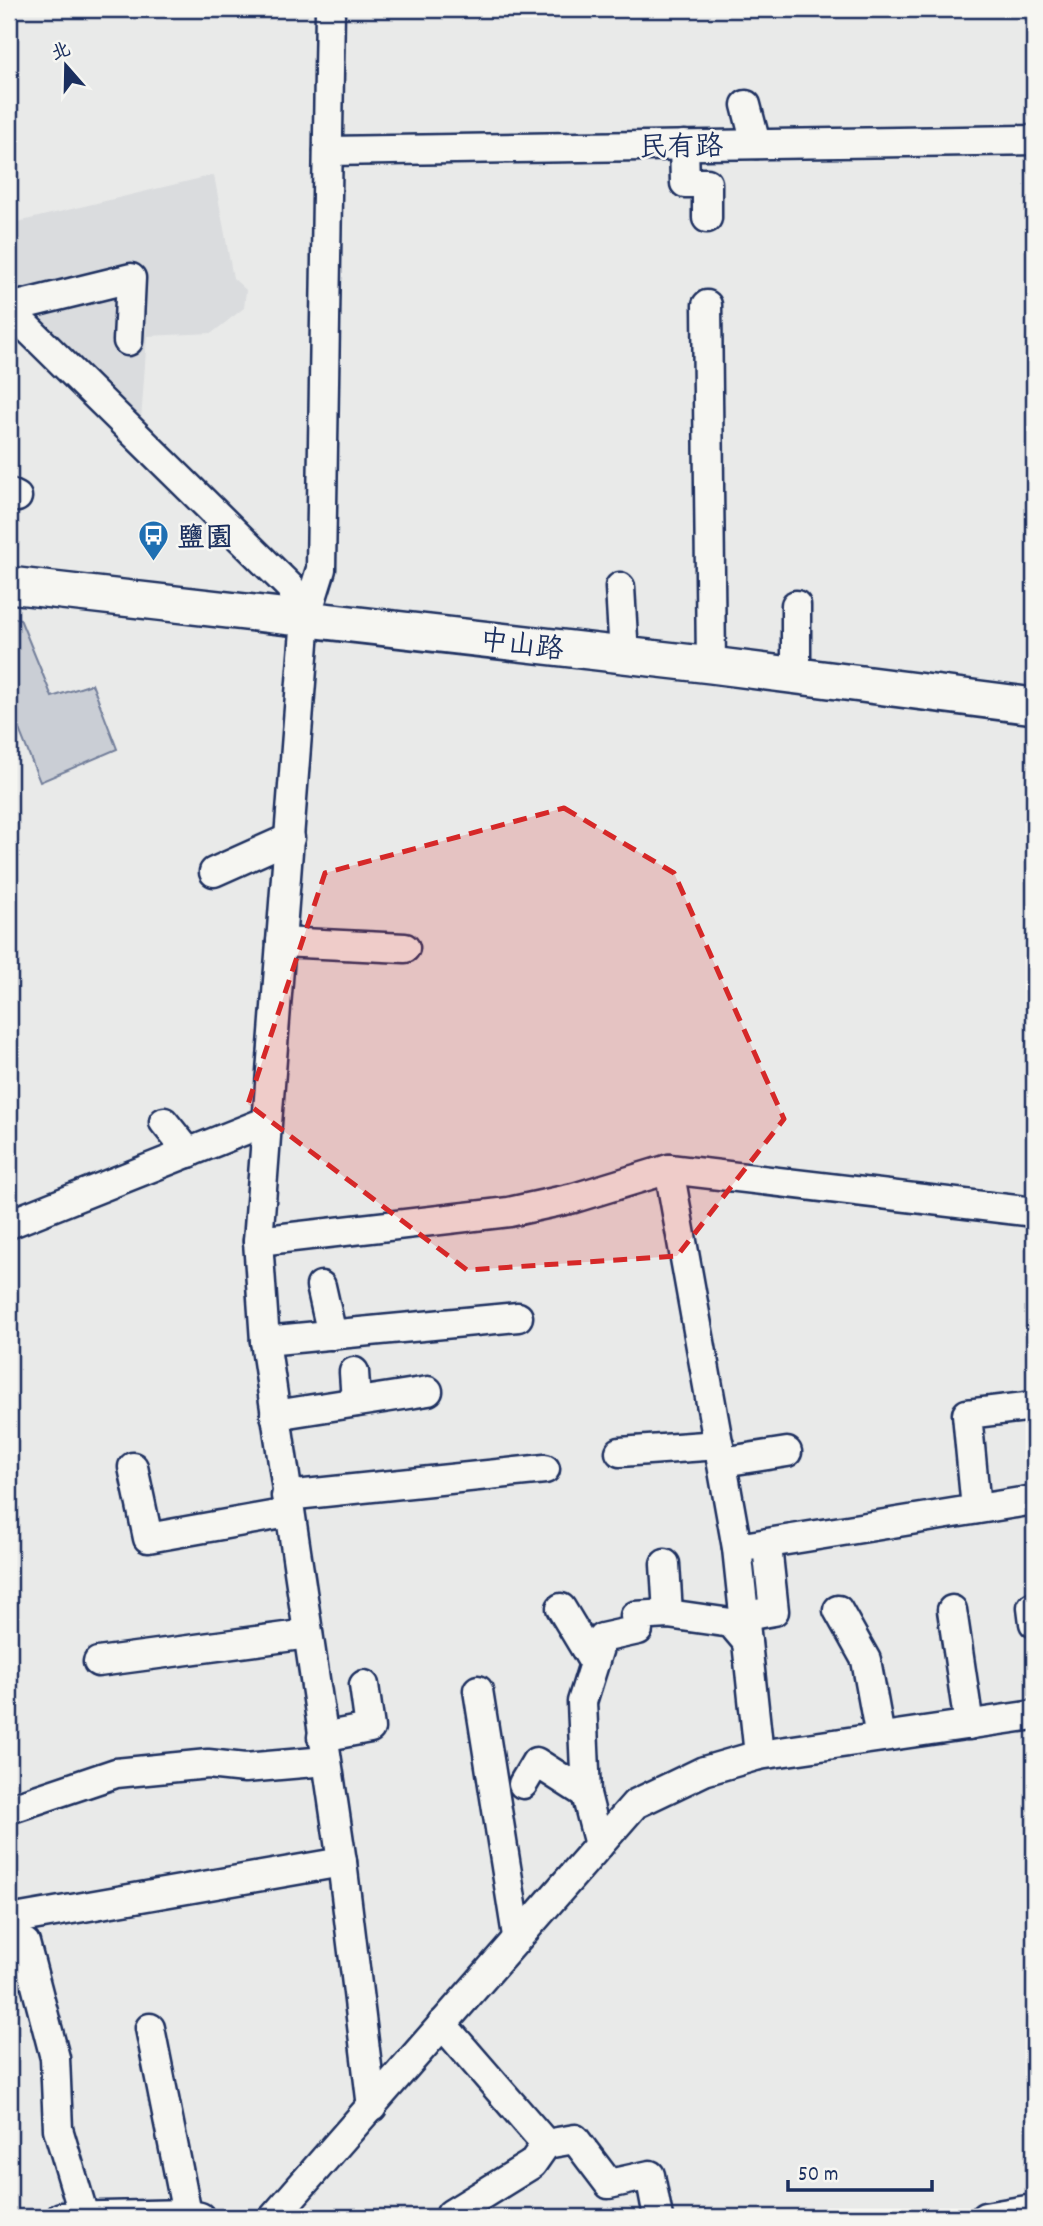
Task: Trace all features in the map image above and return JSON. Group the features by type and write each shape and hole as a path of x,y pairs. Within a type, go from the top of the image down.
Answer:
{"main road":[{"name":"中山路","path":"9,585 306,617 1034,706"}],"street":[{"path":"330,9 321,569 306,617 265,1122 258,1241 265,1341 342,1862 372,2107"},
{"path":"746,105 757,144"},
{"name":"民有路","path":"328,151 1034,140"},
{"path":"684,145 685,183 707,183 707,218"},
{"path":"9,309 131,278 128,341"},
{"path":"708,305 711,665"},
{"path":"9,309 290,587 306,617"},
{"path":"620,587 624,655"},
{"path":"796,605 796,676"},
{"path":"214,872 290,838"},
{"path":"281,942 405,947"},
{"path":"164,1122 188,1153"},
{"path":"9,1224 265,1122"},
{"path":"258,1241 509,1212 573,1198 669,1169 1034,1212"},
{"path":"669,1169 737,1548 759,1755"},
{"path":"321,1286 332,1335"},
{"path":"265,1341 518,1317"},
{"path":"354,1372 356,1402"},
{"path":"275,1415 428,1391"},
{"path":"976,1508 967,1414 1034,1406"},
{"path":"620,1452 787,1452"},
{"path":"133,1467 148,1538 287,1504 545,1469"},
{"path":"737,1548 1034,1500"},
{"path":"746,1629 774,1611 768,1555"},
{"path":"666,1564 668,1614"},
{"path":"561,1608 594,1662"},
{"path":"838,1610 866,1660 880,1737"},
{"path":"952,1610 969,1725"},
{"path":"599,1845 586,1794 582,1702 602,1638 638,1630 635,1616 668,1614 731,1623 746,1629"},
{"path":"98,1662 308,1634"},
{"path":"9,1810 117,1773 208,1764 245,1769 324,1749 370,1728 364,1685"},
{"path":"478,1690 517,1936"},
{"path":"274,2217 635,1804 704,1771 759,1755 1034,1715"},
{"path":"523,1784 536,1762 586,1794"},
{"path":"9,1920 342,1862"},
{"path":"25,1942 55,2058 58,2129 73,2217 194,2215 149,2028"},
{"path":"442,2024 546,2144"},
{"path":"451,2214 533,2164 546,2144 575,2139 609,2184 650,2175 658,2217"},
{"path":"985,2217 1027,2210 1028,2217"}],"highlighted area":[{"path":"564,808 674,873 784,1119 677,1256 467,1270 248,1104 325,873"}],"shaded area":[{"path":"214,175 233,278 246,290 244,308 212,333 147,336 141,421 9,288 9,224"},
{"path":"9,617 20,619 52,697 92,684 117,749 40,782 9,704"}],"place":[{"name":"鹽園","path":"154,563"}]}
